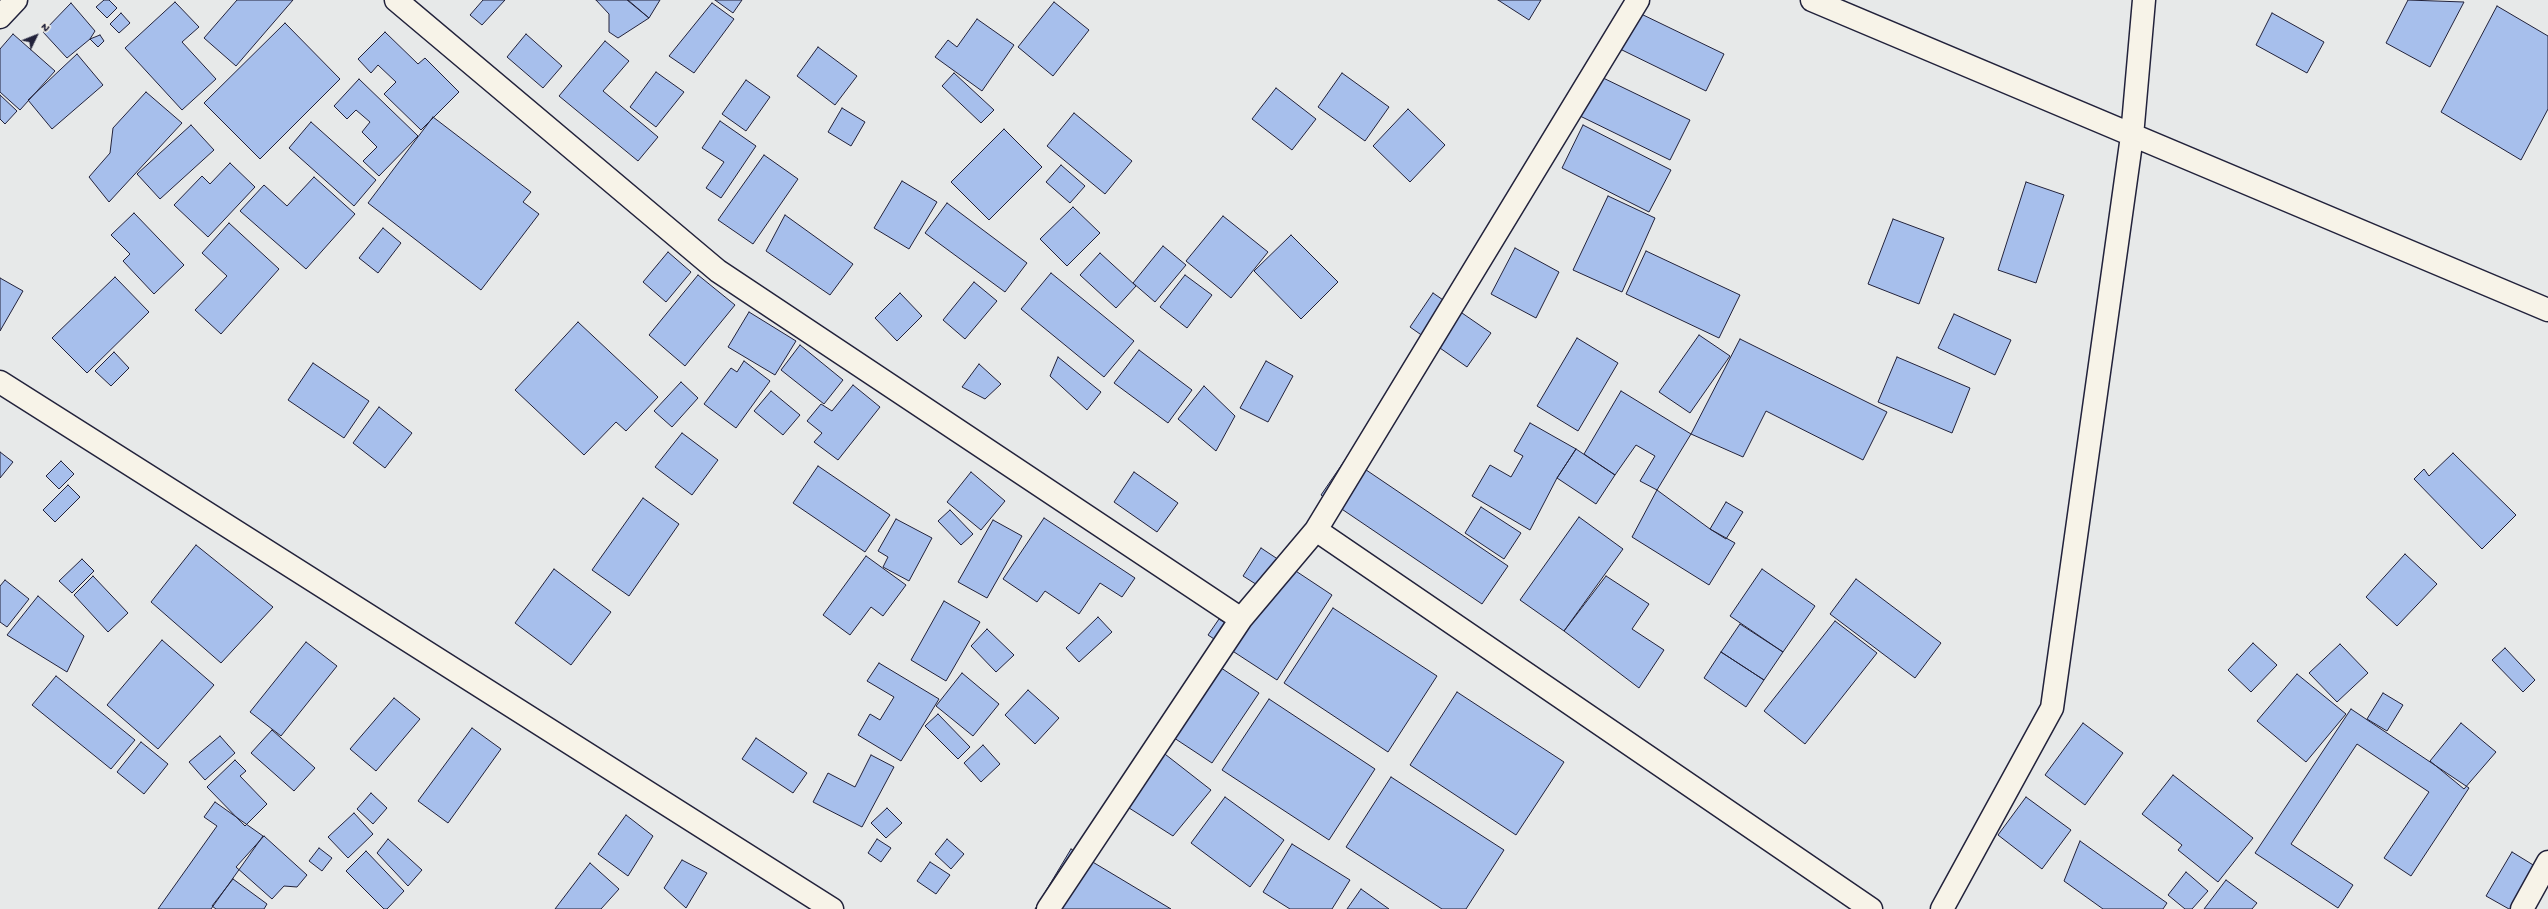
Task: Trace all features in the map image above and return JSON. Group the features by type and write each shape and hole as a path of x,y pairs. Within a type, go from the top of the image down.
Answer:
{"street":[{"path":"0,17 16,0"},
{"path":"396,0 718,271 1241,618"},
{"path":"1048,909 1241,618 1316,530 1638,0"},
{"path":"1812,0 2548,310"},
{"path":"1942,909 2052,708 2132,136 2144,0"},
{"path":"0,382 832,909"},
{"path":"1316,530 1871,909"},
{"path":"2522,909 2548,862"}],"building":[{"path":"104,0 109,0 117,8 107,18 96,7"},
{"path":"237,0 293,0 236,66 204,38"},
{"path":"483,0 505,0 482,25 470,15"},
{"path":"596,0 627,0 649,18 618,38 609,32 609,14"},
{"path":"628,0 660,0 649,18"},
{"path":"715,0 742,0 733,13"},
{"path":"1498,0 1541,0 1529,20"},
{"path":"2408,0 2464,2 2430,67 2386,43"},
{"path":"175,2 199,27 182,42 216,79 182,110 125,48"},
{"path":"1054,2 1089,30 1053,76 1018,47"},
{"path":"71,3 95,31 90,39 67,58 43,32"},
{"path":"712,3 734,19 694,73 669,56"},
{"path":"2497,6 2548,36 2548,109 2521,160 2441,112"},
{"path":"1637,12 1724,54 1706,91 1620,49"},
{"path":"121,13 130,23 119,33 110,24"},
{"path":"2272,13 2324,42 2307,73 2256,45"},
{"path":"977,19 1014,45 982,91 935,57 948,40 957,47"},
{"path":"285,23 340,79 260,159 204,103"},
{"path":"385,32 418,64 425,58 459,92 421,130 384,94 396,82 378,65 371,73 358,59"},
{"path":"13,34 55,71 20,110 0,92 0,49"},
{"path":"526,34 562,66 543,88 507,57"},
{"path":"100,35 104,41 98,47 90,39"},
{"path":"605,41 629,61 603,91 658,137 638,161 559,96"},
{"path":"818,47 857,76 835,105 797,76"},
{"path":"77,54 103,85 52,129 28,100"},
{"path":"656,72 684,92 656,127 630,107"},
{"path":"954,73 994,110 981,123 942,86"},
{"path":"1342,73 1389,107 1365,141 1318,107"},
{"path":"1597,75 1690,120 1670,160 1578,115"},
{"path":"359,79 418,136 379,176 363,161 377,147 362,132 370,122 356,110 347,119 334,106"},
{"path":"746,80 770,97 746,131 722,114"},
{"path":"1276,88 1316,119 1292,150 1252,119"},
{"path":"146,92 182,123 109,202 89,177 110,153 113,128"},
{"path":"0,95 17,111 5,124 0,119"},
{"path":"842,108 865,122 851,146 828,132"},
{"path":"1408,109 1445,145 1410,182 1373,146"},
{"path":"1074,113 1132,161 1105,194 1047,146"},
{"path":"433,117 531,192 523,202 539,214 481,290 368,203"},
{"path":"720,121 756,146 721,198 706,188 724,162 702,148"},
{"path":"311,122 376,180 354,206 289,148"},
{"path":"191,125 214,150 160,199 137,174"},
{"path":"1583,125 1671,170 1649,212 1562,168"},
{"path":"1004,129 1042,167 989,220 951,182"},
{"path":"764,155 798,179 753,244 718,220"},
{"path":"230,163 255,187 208,237 174,205 202,176 210,184"},
{"path":"1061,165 1085,186 1070,203 1046,182"},
{"path":"314,177 355,214 306,269 240,211 264,185 287,206"},
{"path":"902,181 937,202 909,249 874,228"},
{"path":"2026,182 2064,195 2036,283 1998,270"},
{"path":"1608,196 1655,218 1622,292 1573,270"},
{"path":"947,203 1027,263 1005,292 925,233"},
{"path":"1073,207 1100,233 1067,266 1040,239"},
{"path":"134,213 184,265 154,294 123,261 130,254 111,235"},
{"path":"785,215 853,264 830,295 766,251"},
{"path":"1223,216 1268,252 1231,298 1186,261"},
{"path":"1893,219 1944,238 1919,304 1868,284"},
{"path":"229,223 279,269 221,334 195,310 227,276 202,253"},
{"path":"383,228 401,243 378,273 359,258"},
{"path":"1291,235 1338,282 1301,319 1254,271"},
{"path":"1163,246 1186,265 1155,302 1133,283"},
{"path":"1515,248 1559,272 1536,318 1491,294"},
{"path":"1646,251 1740,295 1719,338 1626,294"},
{"path":"668,252 691,272 666,302 643,282"},
{"path":"1100,253 1136,286 1116,308 1080,275"},
{"path":"1051,273 1134,341 1104,377 1021,309"},
{"path":"698,275 735,305 685,366 649,335"},
{"path":"1185,275 1212,295 1187,328 1160,307"},
{"path":"115,277 149,312 87,373 52,338"},
{"path":"0,278 23,291 0,331"},
{"path":"974,282 997,301 965,339 943,320"},
{"path":"900,293 922,316 897,341 875,318"},
{"path":"1433,293 1491,333 1467,367 1410,327"},
{"path":"749,312 796,341 775,375 728,347"},
{"path":"1954,314 2011,340 1995,375 1938,348"},
{"path":"578,322 658,397 626,431 616,422 584,455 515,390"},
{"path":"1699,335 1730,356 1690,413 1659,392"},
{"path":"1577,338 1618,363 1578,431 1537,406"},
{"path":"1740,339 1887,412 1863,460 1766,411 1743,457 1691,434"},
{"path":"800,345 843,380 824,404 781,370"},
{"path":"1139,350 1192,390 1168,423 1114,383"},
{"path":"114,352 129,368 111,386 95,371"},
{"path":"1058,357 1101,392 1087,410 1050,376"},
{"path":"1897,357 1970,388 1952,433 1878,402"},
{"path":"744,361 770,381 736,428 704,404 731,368 737,372"},
{"path":"1266,361 1293,376 1268,422 1240,408"},
{"path":"313,363 369,401 344,438 288,400"},
{"path":"979,364 1001,384 985,399 962,387"},
{"path":"681,382 698,398 672,427 654,411"},
{"path":"853,385 880,407 838,460 814,442 822,433 807,421 821,404 832,411"},
{"path":"1204,386 1235,416 1216,451 1178,419"},
{"path":"771,391 800,415 783,435 754,411"},
{"path":"1621,391 1691,434 1657,490 1640,481 1655,456 1636,445 1615,475 1584,454"},
{"path":"379,407 412,433 385,468 353,443"},
{"path":"1530,423 1576,449 1557,478 1530,530 1472,496 1490,465 1511,477 1523,456 1514,451"},
{"path":"682,433 718,460 692,495 655,467"},
{"path":"1576,449 1615,475 1596,504 1557,478"},
{"path":"0,452 13,462 0,478"},
{"path":"2453,453 2516,515 2482,549 2414,479 2424,469 2429,476"},
{"path":"1347,457 1508,566 1482,604 1321,495"},
{"path":"61,461 74,474 59,489 46,476"},
{"path":"818,466 890,515 865,552 793,503"},
{"path":"971,472 1005,501 981,530 947,502"},
{"path":"1134,472 1178,503 1157,532 1114,502"},
{"path":"68,485 80,497 55,522 43,510"},
{"path":"1657,490 1710,529 1735,543 1709,585 1632,537"},
{"path":"643,498 679,524 629,596 592,570"},
{"path":"1726,502 1743,512 1726,539 1710,529"},
{"path":"1481,507 1521,533 1504,559 1465,533"},
{"path":"950,510 973,534 961,545 938,521"},
{"path":"1579,517 1623,549 1564,631 1520,600"},
{"path":"1044,518 1135,578 1122,597 1100,583 1079,614 1045,591 1037,602 1003,579"},
{"path":"896,519 932,538 909,581 883,567 888,557 878,551"},
{"path":"993,520 1022,536 987,598 958,582"},
{"path":"196,545 273,607 221,663 151,602"},
{"path":"1261,548 1332,595 1277,680 1208,635 1219,619 1236,630 1262,588 1243,576"},
{"path":"2405,554 2437,584 2397,626 2366,597"},
{"path":"866,556 906,585 883,616 871,607 850,635 823,615"},
{"path":"82,559 94,571 72,593 59,581"},
{"path":"554,569 611,612 571,665 515,623"},
{"path":"1762,569 1815,606 1783,652 1730,616"},
{"path":"93,576 128,613 108,632 74,595"},
{"path":"1606,576 1649,604 1632,629 1664,650 1639,688 1564,631"},
{"path":"1856,579 1941,643 1915,678 1830,614"},
{"path":"5,580 29,599 7,627 0,622 0,586"},
{"path":"38,596 84,636 67,672 7,635"},
{"path":"944,601 980,622 946,681 911,660"},
{"path":"1333,608 1437,676 1388,752 1284,683"},
{"path":"1098,617 1112,632 1079,662 1066,648"},
{"path":"1835,621 1877,653 1805,744 1764,711"},
{"path":"1740,624 1783,652 1764,680 1721,652"},
{"path":"987,629 1014,655 996,672 971,646"},
{"path":"162,640 214,685 158,749 107,705"},
{"path":"306,642 337,666 281,736 250,712"},
{"path":"2253,643 2277,665 2251,692 2228,670"},
{"path":"2340,644 2368,673 2337,702 2309,673"},
{"path":"2505,648 2535,680 2523,692 2492,660"},
{"path":"1721,652 1764,680 1746,707 1704,678"},
{"path":"1203,656 1259,693 1212,763 1156,726"},
{"path":"879,663 939,699 901,761 858,735 870,714 880,720 894,697 867,681"},
{"path":"962,673 999,704 973,736 936,706"},
{"path":"2297,674 2346,714 2306,762 2257,721"},
{"path":"56,676 135,740 111,769 32,705"},
{"path":"1028,690 1059,718 1035,744 1005,715"},
{"path":"1457,692 1564,762 1516,835 1410,765"},
{"path":"2383,693 2403,705 2387,731 2367,719"},
{"path":"394,698 420,719 376,771 350,749"},
{"path":"1269,699 1375,769 1329,840 1222,770"},
{"path":"2351,709 2469,788 2411,876 2384,858 2429,792 2357,744 2291,844 2353,885 2338,908 2255,853"},
{"path":"938,714 970,747 958,759 925,726"},
{"path":"2083,723 2123,753 2085,805 2045,775"},
{"path":"2461,723 2496,752 2464,789 2430,761"},
{"path":"472,728 501,749 448,823 418,801"},
{"path":"272,730 315,768 294,791 251,753"},
{"path":"220,736 235,753 205,780 189,762"},
{"path":"756,738 807,773 793,793 742,759"},
{"path":"141,742 168,764 144,794 117,772"},
{"path":"983,745 1000,764 981,782 964,763"},
{"path":"1161,751 1211,790 1173,836 1126,806"},
{"path":"871,755 894,767 862,827 813,802 828,773 855,787"},
{"path":"235,760 246,771 240,776 267,804 245,826 207,787"},
{"path":"2173,775 2253,838 2218,882 2178,850 2182,845 2142,814"},
{"path":"1391,777 1504,850 1466,909 1442,909 1346,847"},
{"path":"371,793 387,808 373,824 357,809"},
{"path":"1225,797 1284,840 1250,887 1191,843"},
{"path":"2026,797 2071,830 2042,869 1998,835"},
{"path":"215,802 263,836 211,909 158,909 217,826 204,817"},
{"path":"887,808 902,823 886,838 871,823"},
{"path":"354,813 373,834 348,858 328,837"},
{"path":"626,815 653,836 628,876 598,854"},
{"path":"264,836 307,875 297,887 284,886 272,899 236,867"},
{"path":"388,839 422,870 408,886 377,853"},
{"path":"877,839 891,848 881,862 868,853"},
{"path":"947,839 964,854 951,869 935,854"},
{"path":"2080,841 2167,903 2163,909 2103,909 2064,881"},
{"path":"1292,844 1350,880 1332,909 1290,909 1263,892"},
{"path":"319,848 332,858 322,871 309,861"},
{"path":"1071,849 1171,909 1035,909"},
{"path":"366,851 404,891 387,909 384,909 346,871"},
{"path":"2512,852 2543,871 2522,909 2509,909 2486,896"},
{"path":"682,860 707,873 686,908 664,888"},
{"path":"930,862 950,875 936,894 917,881"},
{"path":"590,863 619,889 601,909 555,909"},
{"path":"2186,872 2208,891 2192,909 2185,909 2168,895"},
{"path":"233,879 267,904 264,909 216,909 212,906"},
{"path":"2226,880 2257,903 2252,909 2204,909"},
{"path":"1361,889 1389,909 1347,909"}]}
